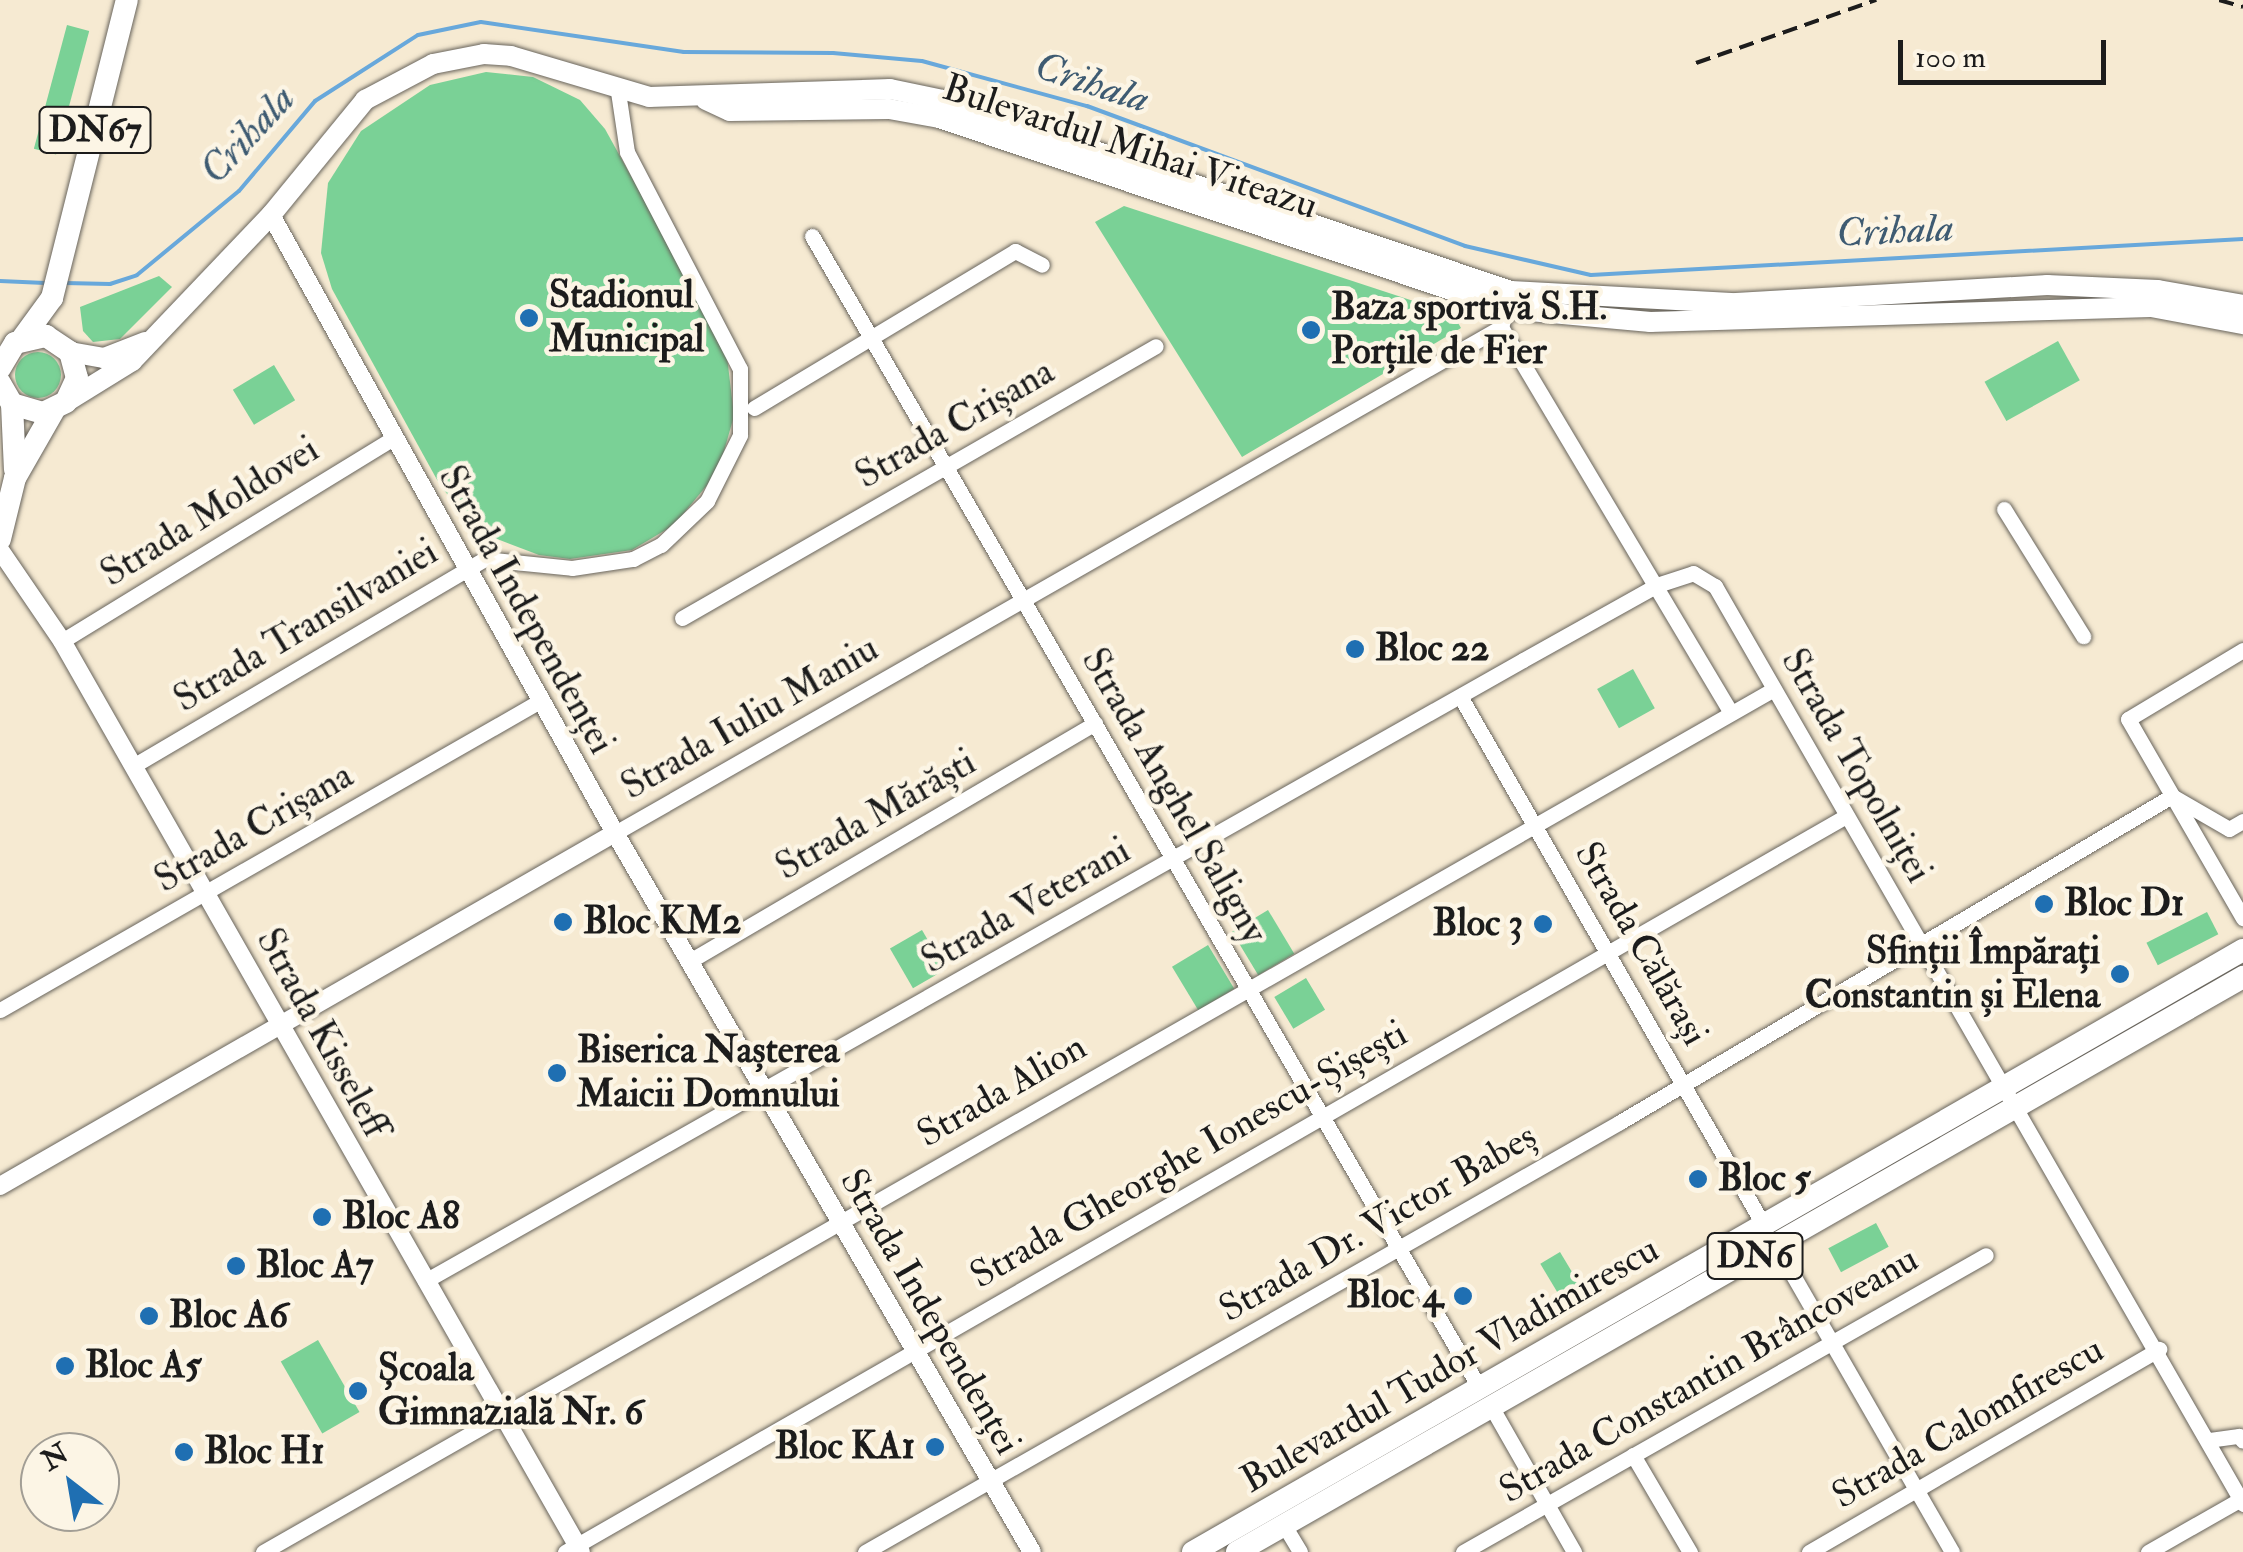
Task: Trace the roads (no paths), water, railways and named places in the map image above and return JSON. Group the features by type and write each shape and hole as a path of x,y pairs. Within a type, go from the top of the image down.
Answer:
{"main road":[{"name":"DN67","path":"52,298 127,0"},
{"name":"Bulevardul Mihai Viteazu","path":"60,406 112,378 271,215 365,100 432,64 512,56 618,92 706,100 731,92 890,89 944,100 1507,309 1650,322 2047,285 2158,290 2243,305"},
{"path":"0,539 15,478 77,378 52,298"},
{"path":"8,352 52,298"},
{"name":"Bulevardul Mihai Viteazu","path":"1841,306 2151,306 2243,324"},
{"path":"8,352 46,336 68,350"},
{"name":"Bulevardul Mihai Viteazu","path":"68,350 104,358 146,342"},
{"path":"4,393 32,413 60,406"},
{"path":"4,393 15,478"},
{"name":"DN6","path":"2010,1097 2243,950"},
{"name":"DN6","path":"2010,1097 2243,977"},
{"name":"Bulevardul Tudor Vladimirescu","path":"1193,1552 1486,1398 2010,1097"},
{"name":"Bulevardul Tudor Vladimirescu","path":"1237,1552 1486,1398"}],"street":[{"name":"Strada Transilvaniei","path":"133,766 466,569 499,556 572,568 633,558 696,513 726,472 740,435 740,370 627,152 618,92"},
{"name":"Strada Independenței","path":"271,215 614,833 1032,1552"},
{"name":"Strada Anghel Saligny","path":"812,236 1574,1552"},
{"path":"754,408 1015,251 1042,265"},
{"path":"1507,309 1657,586 1731,713"},
{"name":"Strada Iuliu Maniu","path":"0,1186 1022,598 1507,309"},
{"name":"Strada Crișana","path":"682,618 1156,346"},
{"name":"Strada Moldovei","path":"62,641 392,438"},
{"path":"2004,509 2083,636"},
{"name":"Strada Kisseleff","path":"0,550 62,641 282,1024 574,1550"},
{"name":"Strada Topolniței","path":"1657,586 1681,574 1704,576 1774,688 2159,1350 2242,1501"},
{"name":"Strada Veterani","path":"425,1281 1657,586"},
{"path":"2243,650 2128,718 2243,918"},
{"name":"Strada Alion","path":"263,1552 1774,688"},
{"name":"Strada Călărași","path":"1460,696 1952,1552"},
{"name":"Strada Crișana","path":"0,1010 540,701"},
{"name":"Strada Mărăști","path":"688,962 1096,723"},
{"path":"2172,796 2229,829 2243,821"},
{"name":"Strada Dr. Victor Babeș","path":"865,1552 1399,1250 2172,796"},
{"name":"Strada Gheorghe Ionescu-Șișești","path":"574,1550 1320,1114 1846,816"},
{"name":"Strada Constantin Brâncoveanu","path":"1463,1552 1986,1256"},
{"name":"Strada Calomfirescu","path":"1809,1552 2159,1350"},
{"path":"2208,1440 2239,1436 2243,1441"},
{"path":"1633,1455 1690,1552"},
{"path":"2148,1552 2242,1501"},
{"path":"1284,1525 1300,1552"}],"waterway":[{"name":"Crihala","path":"65,283 110,284 137,275 239,191 315,101 418,35 481,22 684,52 833,53 922,61 1087,106 1465,246 1591,275 2243,239"},
{"name":"Crihala","path":"0,281 45,283"}],"railway":[{"path":"1696,63 1876,0"},
{"path":"2219,0 2243,7"}],"place":[{"name":"Stadionul Municipal","path":"529,318"},
{"name":"Baza sportivă S.H. Porțile de Fier","path":"1311,330"},
{"name":"Bloc 22","path":"1355,649"},
{"name":"Bloc D1","path":"2044,904"},
{"name":"Bloc KM2","path":"563,922"},
{"name":"Bloc 3","path":"1543,924"},
{"name":"Sfinții Împărați Constantin și Elena","path":"2120,974"},
{"name":"Biserica Nașterea Maicii Domnului","path":"557,1073"},
{"name":"Bloc 5","path":"1698,1179"},
{"name":"Bloc A8","path":"322,1217"},
{"name":"Bloc A7","path":"236,1266"},
{"name":"Bloc 4","path":"1463,1296"},
{"name":"Bloc A6","path":"149,1316"},
{"name":"Bloc A5","path":"65,1366"},
{"name":"Școala Gimnazială Nr. 6","path":"358,1391"},
{"name":"Bloc KA1","path":"935,1447"},
{"name":"Bloc H1","path":"184,1452"}]}
